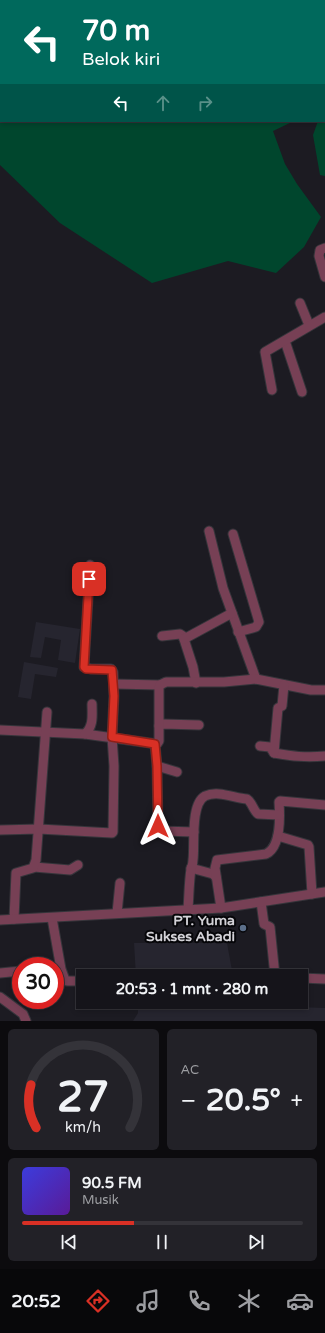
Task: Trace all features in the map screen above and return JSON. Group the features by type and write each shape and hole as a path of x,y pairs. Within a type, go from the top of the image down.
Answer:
{"street":[{"path":"325,248 321,248 319,252 325,277"},
{"path":"300,303 309,325"},
{"path":"272,390 264,353 266,350 285,341 309,325 325,317"},
{"path":"285,341 302,392"},
{"path":"209,531 223,588 256,679"},
{"path":"233,534 259,622 256,627 238,632"},
{"path":"0,830 39,829 113,832 113,672 111,670 86,669 84,667 90,565"},
{"path":"184,639 232,613"},
{"path":"162,636 180,634 183,636 196,682"},
{"path":"114,684 160,685 166,682 256,679 311,690 325,690"},
{"path":"0,730 85,734 157,744 159,741 160,685"},
{"path":"274,753 278,708 282,706 284,685"},
{"path":"85,734 92,723 92,704"},
{"path":"34,867 39,829 47,712"},
{"path":"159,726 163,724 199,725"},
{"path":"155,744 159,829 166,832 194,832"},
{"path":"260,746 270,747 274,753 306,758 325,756"},
{"path":"157,766 177,772"},
{"path":"188,909 194,832 198,805 202,799 210,795 227,795 247,799 250,801 258,814 279,816"},
{"path":"221,908 215,868 218,860 266,854 271,851 278,836 280,801 325,805"},
{"path":"278,836 309,847 312,894"},
{"path":"14,919 16,873 34,867 70,870 78,865"},
{"path":"191,868 213,874 216,877"},
{"path":"117,913 120,883"},
{"path":"0,920 221,908 325,892"},
{"path":"261,902 264,924 270,927 274,969"},
{"path":"52,918 57,957"},
{"path":"0,973 12,972"},
{"path":"64,978 65,980 76,981"},
{"path":"308,978 325,979"},
{"path":"0,997 22,1013 26,1021"}],"shaded area":[{"path":"36,622 80,629 75,663 58,660 61,640 45,637 41,658 30,657"},
{"path":"24,662 58,668 56,677 35,674 31,699 18,697"},
{"path":"134,943 227,943 232,969 136,969"},
{"path":"325,1008 325,1021 133,1021 138,1013 138,1009"}],"green space":[{"path":"0,122 292,122 273,131 285,164 297,184 321,217 304,247 276,273 228,261 152,283 60,223 0,165"},
{"path":"318,122 325,122 325,176 320,175 313,135"}],"place":[{"name":"PT. Yuma Sukses Abadi","path":"243,928"}],"route":[{"path":"89,579 84,667 85,669 109,669 113,672 114,696 112,737 155,744 158,826"}]}
